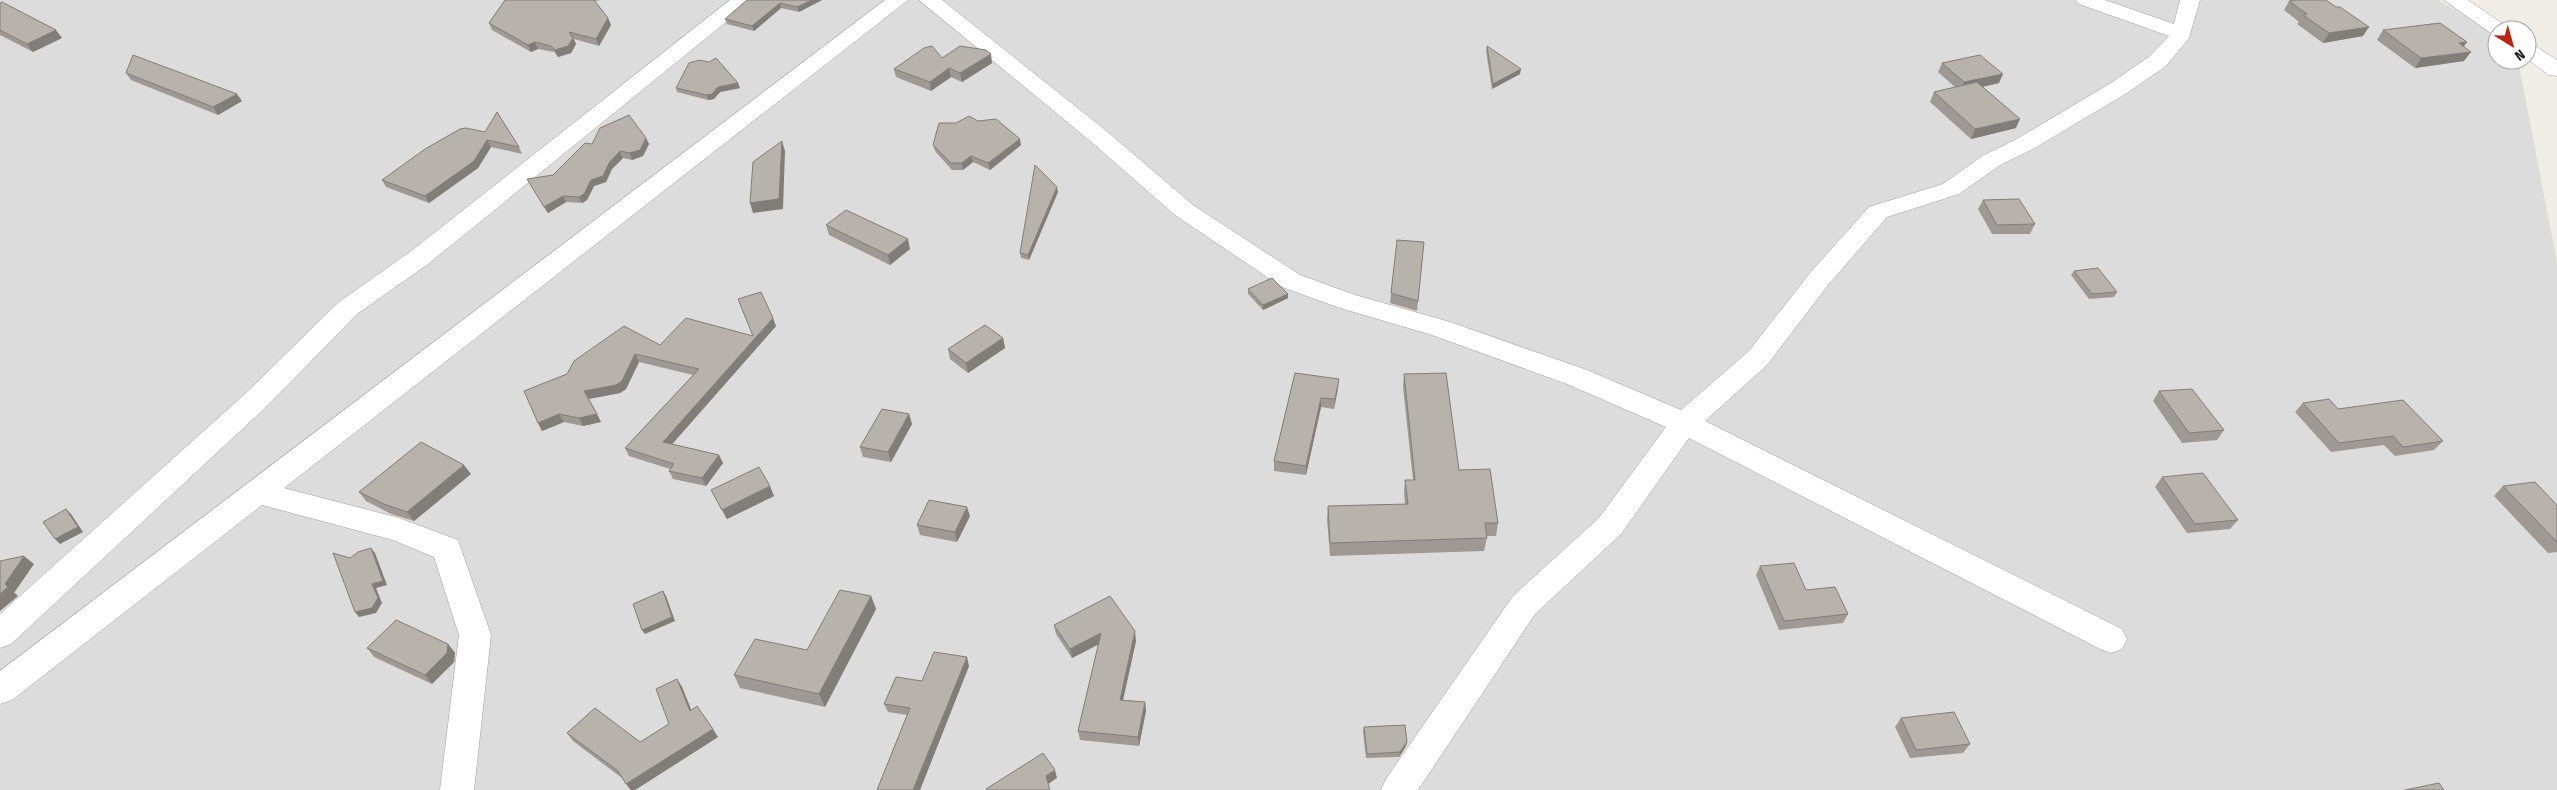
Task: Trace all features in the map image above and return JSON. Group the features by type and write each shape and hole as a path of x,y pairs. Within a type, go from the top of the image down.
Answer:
{"street":[{"path":"0,634 256,401 348,308 427,252 743,0"},
{"path":"0,690 898,0"},
{"path":"929,0 1096,134 1184,210 1291,281 1346,301 1441,328 1577,377 1684,423 2111,639"},
{"path":"2086,0 2182,34"},
{"path":"1398,790 1524,605 1610,526 1684,423 1758,358 1819,279 1878,212 1951,189 1992,160 2023,145 2127,83 2158,61 2182,34 2190,0"},
{"path":"2454,0 2487,22"},
{"path":"2537,56 2557,70"},
{"path":"258,492 398,530 447,549 475,635 457,776 458,790"}],"shaded area":[{"path":"0,0 2438,0 2487,29 2487,70 2520,70 2557,263 2557,790 0,790"}],"building":[{"path":"505,0 594,0 608,18 596,39 569,32 573,38 568,46 555,50 551,46 535,42 528,45 489,23"},
{"path":"747,0 812,0 797,7 780,3 752,26 725,19"},
{"path":"2326,0 2336,7 2340,7 2369,27 2329,33 2303,15 2307,14 2289,1"},
{"path":"2,2 56,30 27,44 0,30 0,3"},
{"path":"2440,23 2467,42 2459,43 2471,52 2421,58 2383,30"},
{"path":"932,46 942,58 960,46 986,50 991,54 960,73 949,68 930,82 894,69 924,48"},
{"path":"1487,46 1521,69 1493,84"},
{"path":"133,55 237,94 213,107 126,73"},
{"path":"1980,55 2003,74 1964,82 1942,63"},
{"path":"716,58 738,83 718,87 712,94 707,95 676,88 689,63 699,60 709,62"},
{"path":"1977,82 2020,119 1975,129 1934,92"},
{"path":"497,112 519,147 487,140 474,161 425,196 382,180 425,149 460,129 466,128 485,132"},
{"path":"629,115 646,138 640,150 630,153 620,151 609,163 603,176 591,180 584,194 579,197 563,196 544,207 527,179 553,175 585,143 592,144 600,128"},
{"path":"969,116 978,121 996,119 1020,139 988,163 971,156 962,163 951,163 933,145 939,123 956,123"},
{"path":"782,141 779,199 750,203 753,162"},
{"path":"1035,165 1057,187 1028,255 1020,253"},
{"path":"2019,199 2035,224 1997,225 1983,200"},
{"path":"846,210 908,239 888,255 826,225"},
{"path":"1397,240 1424,242 1418,301 1391,293"},
{"path":"2098,268 2117,292 2092,294 2074,271"},
{"path":"1272,278 1288,294 1263,305 1248,289"},
{"path":"761,292 773,318 663,442 719,455 702,478 669,471 674,464 625,448 699,369 635,354 622,381 616,385 584,391 597,414 579,418 559,414 538,423 524,391 567,374 574,361 624,326 660,345 686,318 753,336 738,299"},
{"path":"985,325 1003,338 966,363 948,349"},
{"path":"1295,373 1339,379 1335,399 1321,398 1306,466 1274,461"},
{"path":"1446,373 1459,470 1490,469 1498,523 1485,523 1487,538 1330,543 1328,506 1408,504 1405,480 1415,480 1404,374"},
{"path":"2192,389 2224,430 2189,433 2159,391"},
{"path":"2329,399 2338,409 2403,400 2443,441 2403,447 2393,436 2339,443 2303,403"},
{"path":"882,409 909,414 888,452 860,447"},
{"path":"421,442 464,465 407,512 359,492"},
{"path":"759,467 770,486 722,510 711,490"},
{"path":"2203,473 2238,520 2195,524 2162,477"},
{"path":"2535,482 2557,505 2557,542 2503,486"},
{"path":"929,500 967,507 955,532 917,525"},
{"path":"66,509 78,527 55,539 43,522"},
{"path":"371,548 383,581 372,584 378,598 372,608 355,612 333,553 350,558 358,552"},
{"path":"24,556 5,584 8,587 0,594 0,561"},
{"path":"1794,563 1806,590 1835,587 1848,614 1784,621 1760,566"},
{"path":"840,590 871,596 819,694 734,675 755,639 807,650"},
{"path":"663,591 672,617 642,630 633,604"},
{"path":"1110,596 1135,631 1120,700 1145,702 1138,737 1078,731 1101,633 1070,649 1054,625"},
{"path":"396,620 448,644 447,653 425,675 367,648"},
{"path":"934,652 967,657 913,790 877,790 910,708 884,704 896,677 922,681"},
{"path":"677,679 690,711 697,706 713,729 626,784 618,771 567,733 595,708 640,742 669,724 656,689"},
{"path":"1954,712 1970,744 1916,750 1901,718"},
{"path":"1405,725 1407,742 1400,752 1367,754 1364,727"},
{"path":"1043,753 1055,770 1046,776 1050,790 986,789"},
{"path":"2439,783 2444,790 2405,790"}]}
